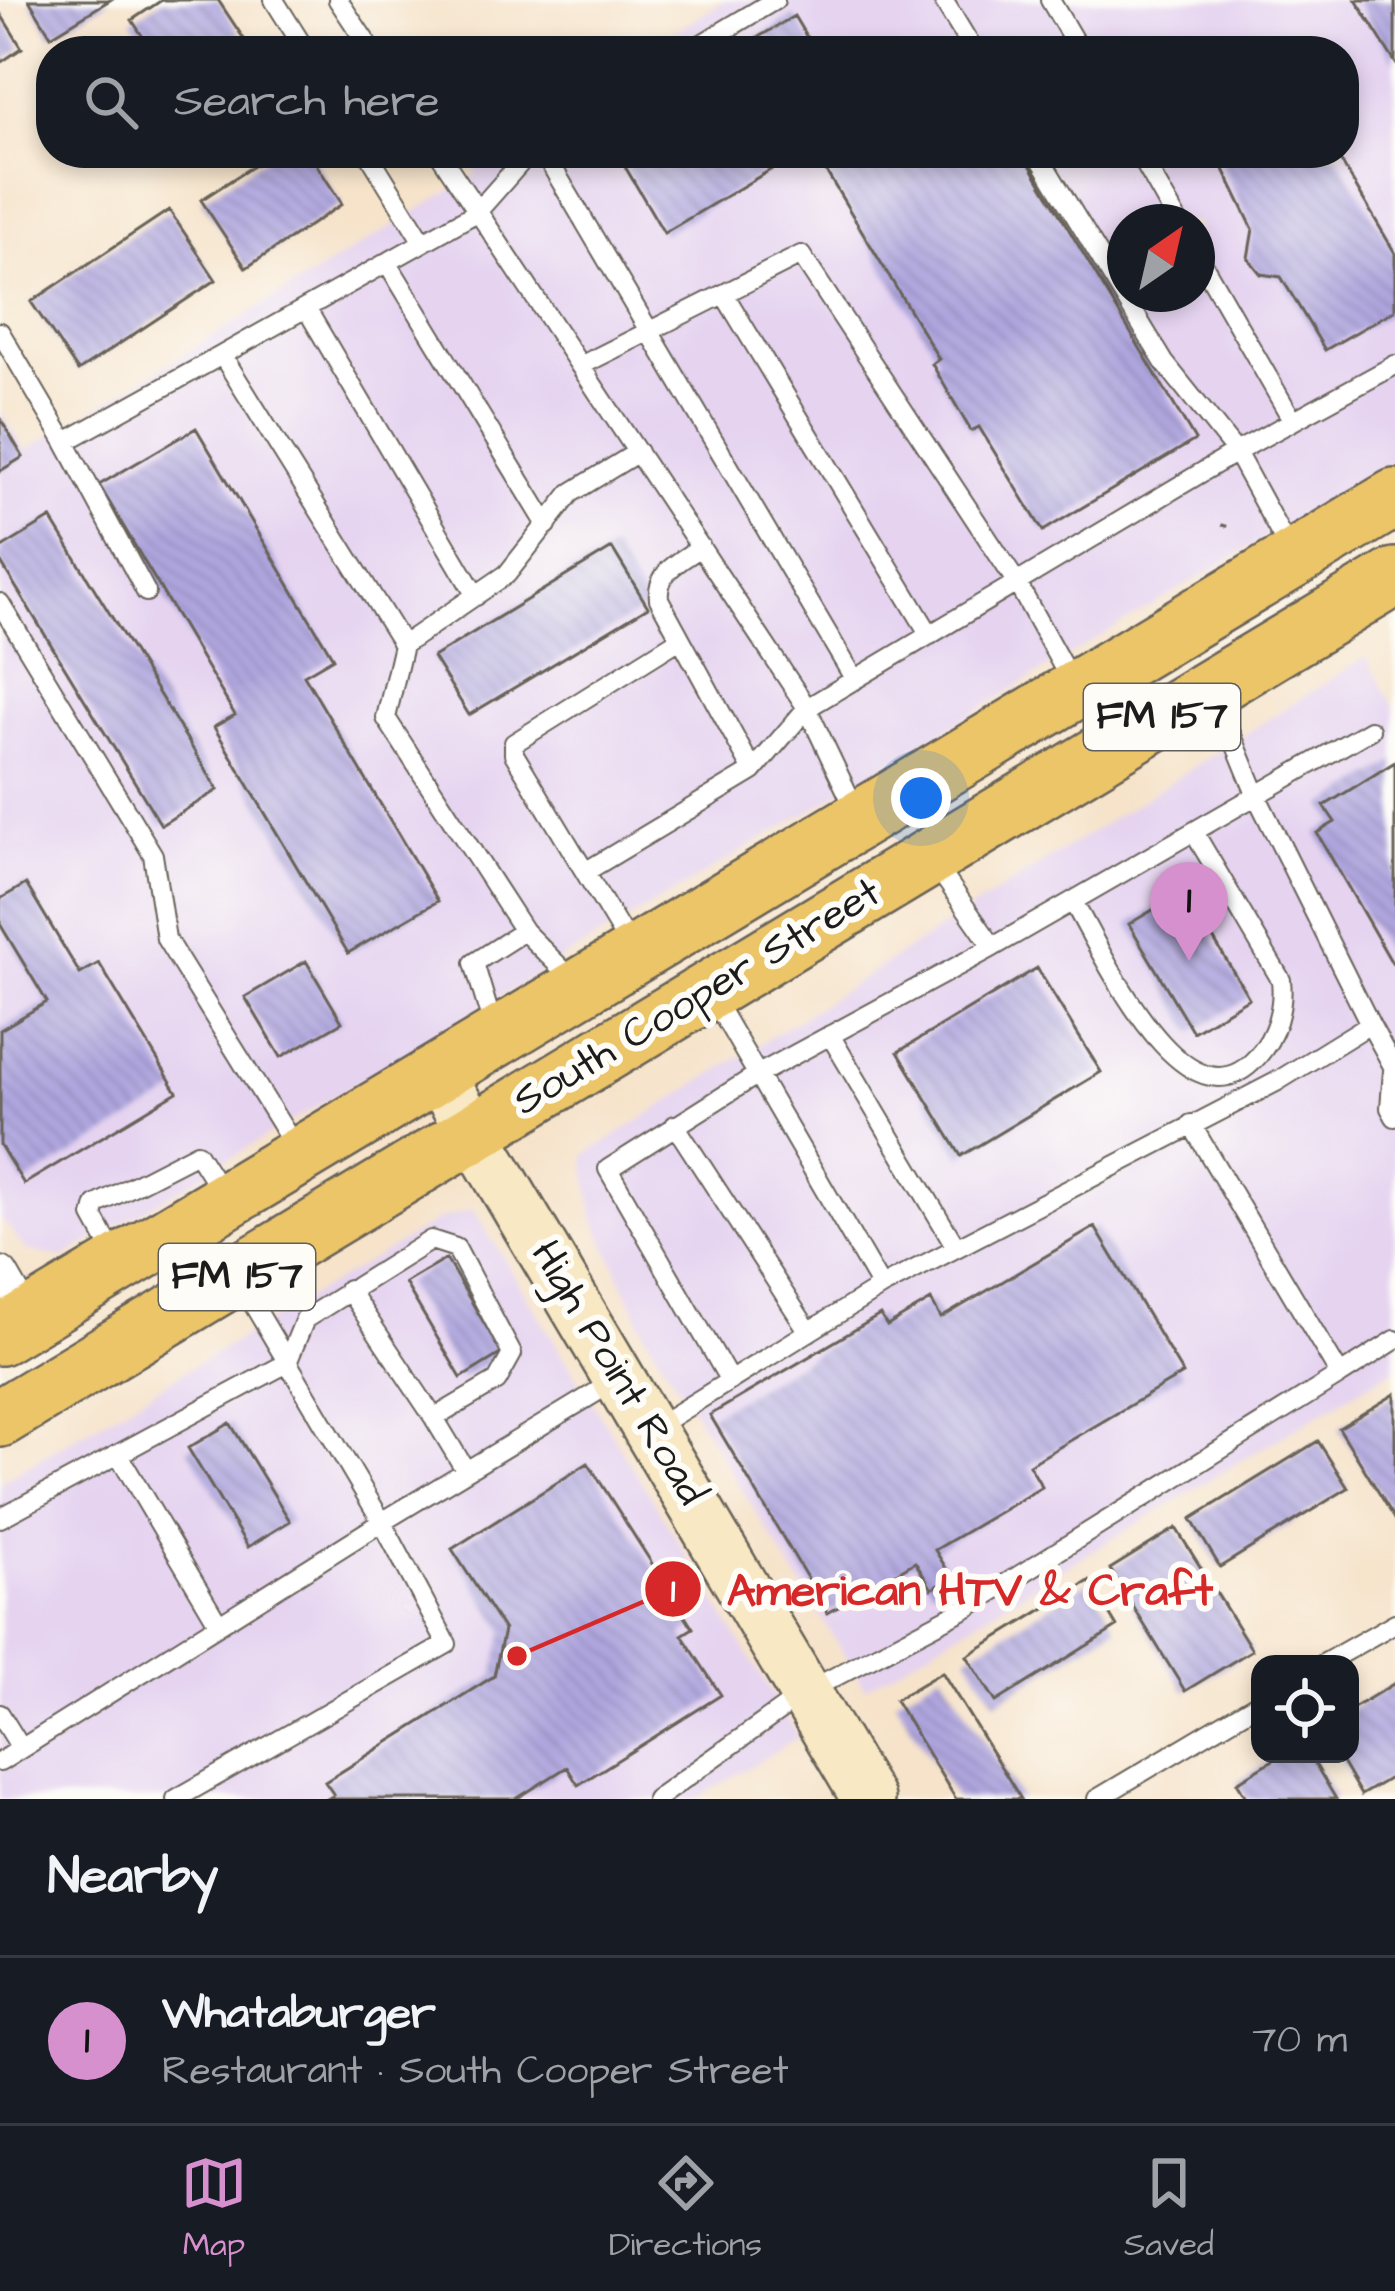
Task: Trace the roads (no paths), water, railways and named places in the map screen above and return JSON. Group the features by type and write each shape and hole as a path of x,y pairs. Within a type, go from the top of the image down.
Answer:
{"main road":[{"name":"South Cooper Street","path":"9,1310 120,1264 1074,687 1395,502"},
{"path":"1213,687 1223,648 1371,550 1395,502"},
{"name":"South Cooper Street","path":"0,1418 1395,577"},
{"path":"928,855 937,830 1057,747 1076,712 1074,687"}],"street":[{"name":"High Point Road","path":"438,1073 868,1799"}],"lane":[{"path":"274,0 297,36"},
{"path":"338,0 362,36"},
{"path":"715,36 775,0"},
{"path":"944,0 965,36"},
{"path":"1050,0 1071,36"},
{"path":"377,168 423,242"},
{"path":"449,168 807,708 860,818"},
{"path":"64,442 477,212 516,168"},
{"path":"553,168 855,680"},
{"path":"1046,168 1164,362 1237,452 1293,557"},
{"path":"1147,168 1168,204"},
{"path":"580,366 801,256 1017,583 1074,687"},
{"path":"387,262 547,525"},
{"path":"1215,285 1293,421"},
{"path":"724,294 930,635"},
{"path":"306,308 476,596"},
{"path":"0,332 146,592"},
{"path":"222,355 403,645"},
{"path":"585,872 752,771 807,708 1237,452 1395,365"},
{"path":"580,986 524,931 386,718 403,645 522,562 571,493 638,452"},
{"path":"700,547 665,572 657,586 680,639 752,771"},
{"path":"0,603 152,855 166,939 301,1156"},
{"path":"634,955 514,754 514,743 680,639"},
{"path":"1213,687 1258,799 1394,1070 1390,1108 1395,1117"},
{"path":"730,1381 608,1169 755,1076 1258,799 1370,730"},
{"path":"1073,902 1158,1045 1190,1068 1217,1078 1241,1071 1270,1037 1284,1003 1281,980 1195,834"},
{"path":"928,855 993,946"},
{"path":"496,1038 474,963 524,931"},
{"path":"710,992 881,1287"},
{"path":"652,1429 881,1287 1370,1024"},
{"path":"830,1035 956,1247"},
{"path":"1191,1124 1340,1375"},
{"path":"675,1125 809,1332"},
{"path":"0,1518 287,1363 305,1319 431,1240 456,1248 512,1354 497,1381 434,1418"},
{"path":"176,1799 447,1644 382,1522 237,1277"},
{"path":"348,1288 466,1471"},
{"path":"656,1799 806,1692 970,1606 1395,1340"},
{"path":"0,1762 217,1621 622,1377"},
{"path":"118,1454 217,1621"},
{"path":"1339,1655 1395,1623"},
{"path":"1096,1799 1251,1707"},
{"path":"0,1714 21,1748"}],"place":[{"name":"Whataburger","path":"1189,961"},
{"name":"American HTV & Craft","path":"517,1656"}]}
